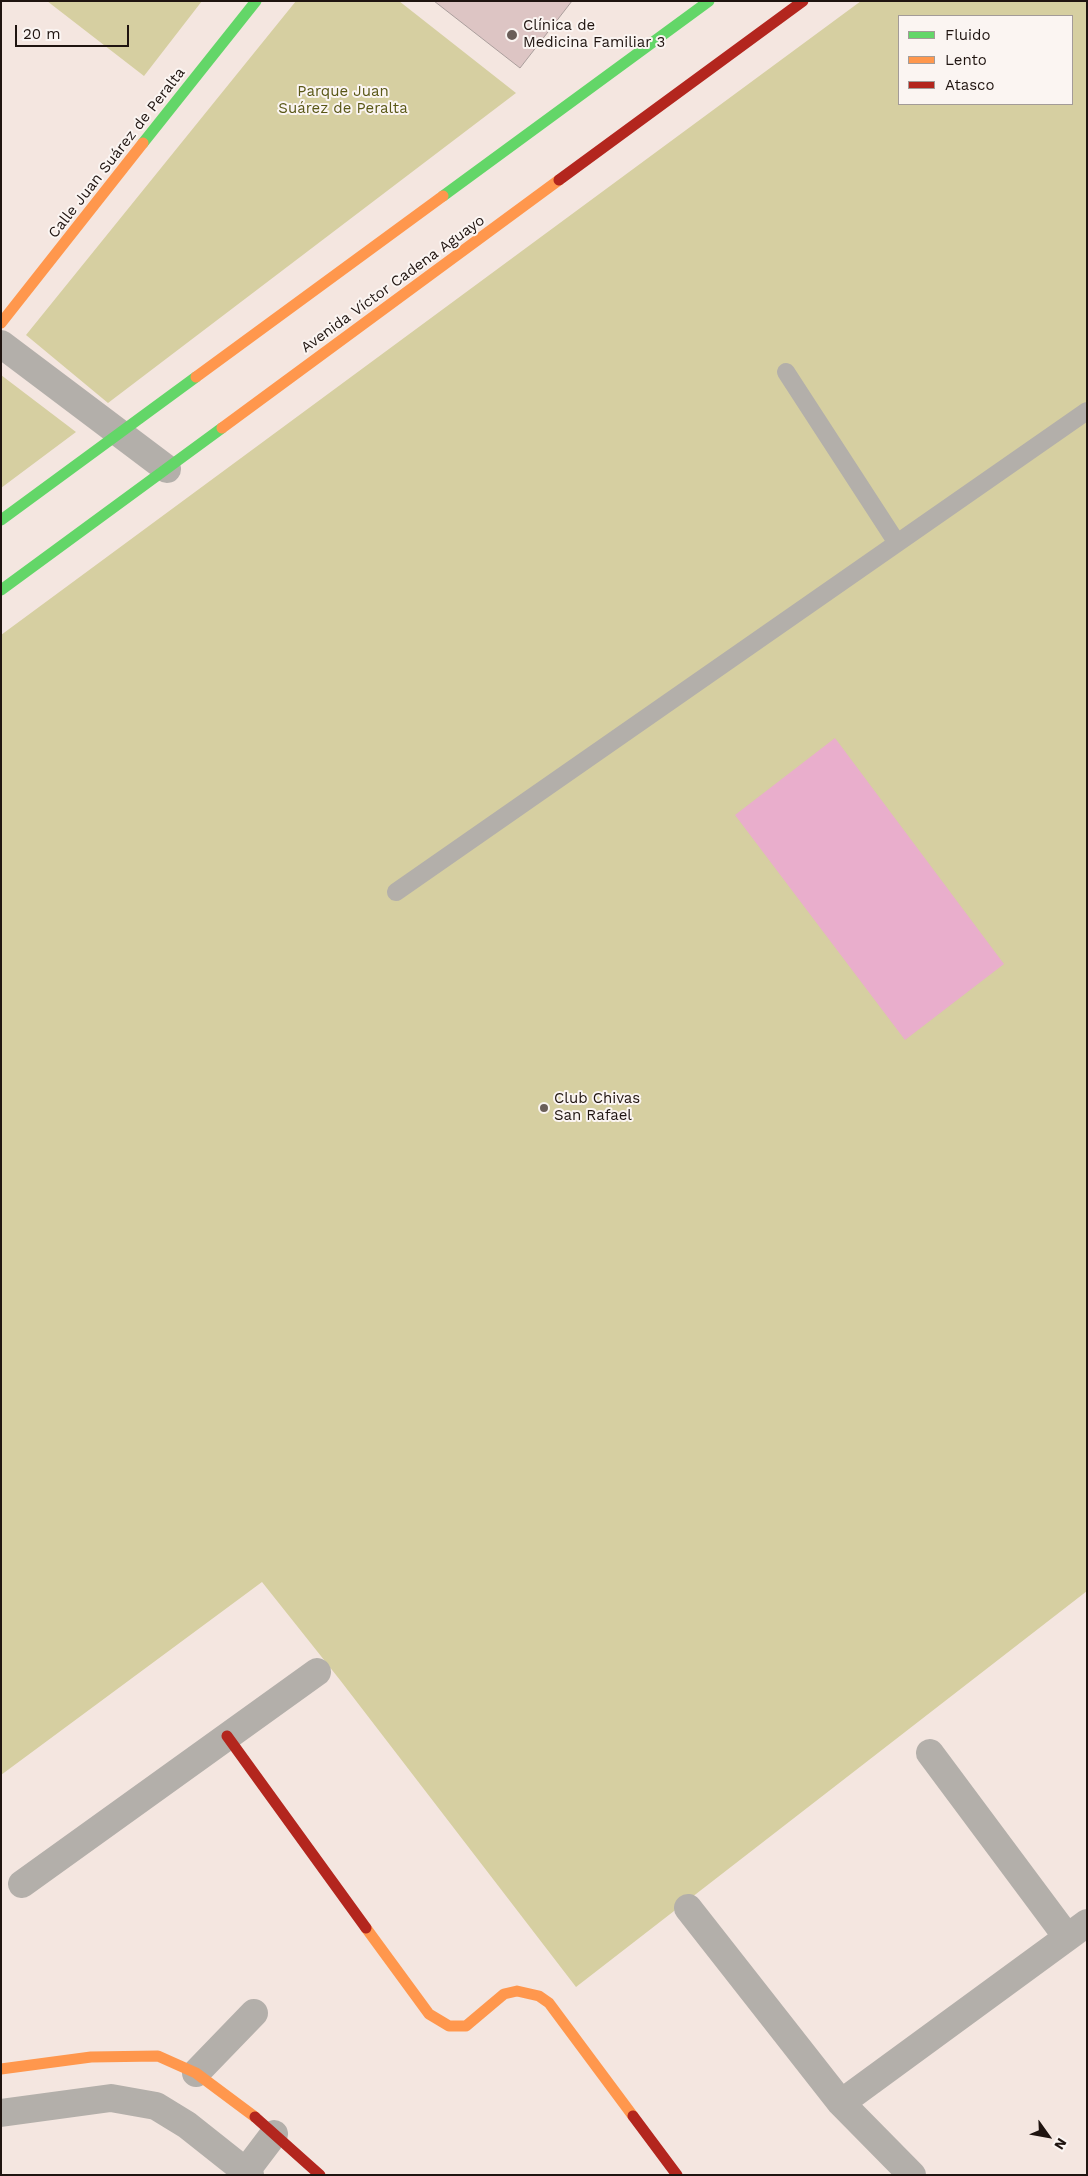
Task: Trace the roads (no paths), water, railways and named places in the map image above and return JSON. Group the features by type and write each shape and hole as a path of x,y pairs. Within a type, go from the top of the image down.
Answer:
{"street":[{"name":"Calle Juan Suárez de Peralta","path":"1,323 256,1"},
{"path":"1,520 708,1"},
{"name":"Avenida Víctor Cadena Aguayo","path":"1,590 803,1"},
{"path":"1,344 167,469"},
{"path":"22,1884 317,1672"},
{"path":"228,1736 429,2014 449,2026 458,2028 466,2026 504,1994 517,1991 539,1996 550,2003 677,2175"},
{"path":"841,2103 1077,1930 930,1753"},
{"path":"688,1908 841,2103 912,2175"},
{"path":"196,2073 254,2013"},
{"path":"1,2069 91,2057 158,2056 196,2073 247,2110 320,2175"},
{"path":"1,2113 111,2098 156,2106 187,2125 246,2173 274,2134"}],"lane":[{"path":"786,372 897,543"},
{"path":"396,892 1087,411"}],"place":[{"name":"Clínica de Medicina Familiar 3","path":"512,35"},
{"name":"Club Chivas San Rafael","path":"544,1108"}],"park label":[{"name":"Parque Juan Suárez de Peralta","path":"343,100"}]}
